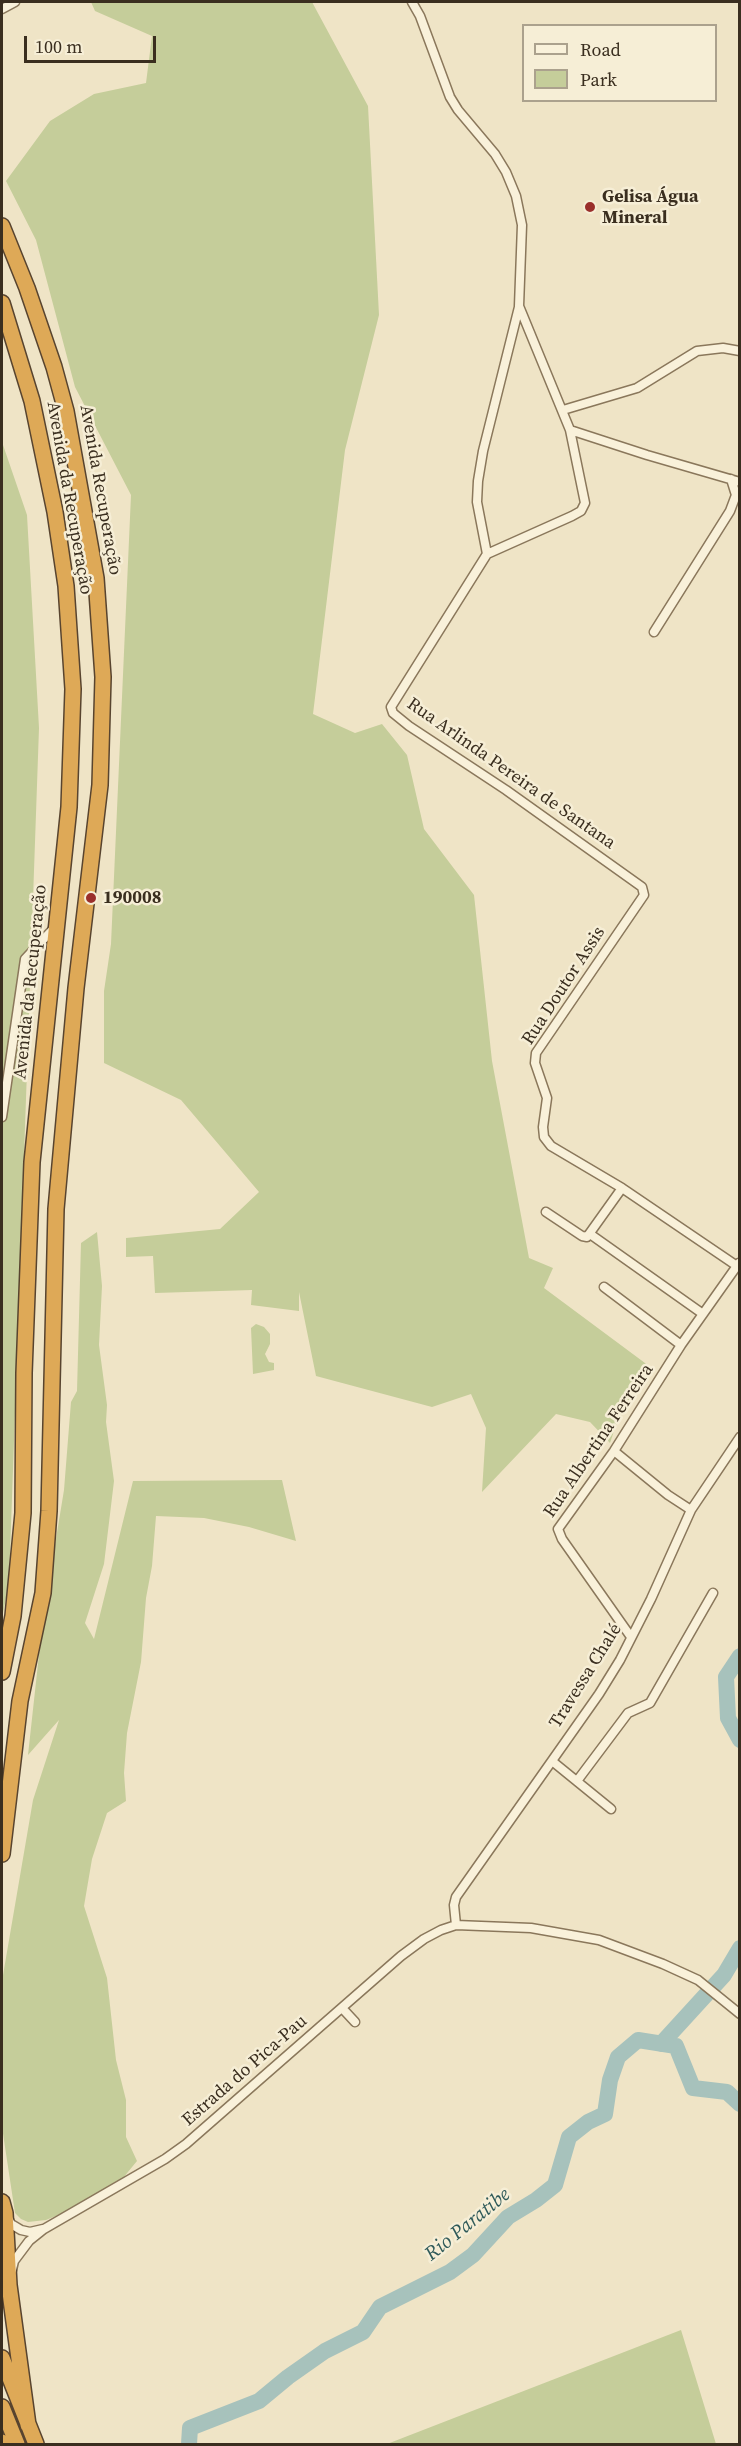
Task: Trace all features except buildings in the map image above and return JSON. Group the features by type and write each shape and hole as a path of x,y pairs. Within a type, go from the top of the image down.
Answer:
{"highway":[{"name":"Avenida Recuperação","path":"2,226 27,288 63,394 81,481 98,592 103,677 97,823 76,988 57,1197 44,1583 34,1644 20,1701 14,1746"},
{"name":"Avenida da Recuperação","path":"2,303 21,361 37,422 55,512 66,586 73,679 69,807 32,1162 24,1373 23,1513 14,1604 2,1672"},
{"path":"2,1775 14,1746"},
{"path":"2,1854 14,1746"},
{"path":"3,2208 9,2285 28,2425"},
{"path":"2,2358 36,2445"},
{"path":"2,2407 17,2445"}],"street":[{"path":"2,9 15,2"},
{"path":"412,2 420,16 450,97 495,154 506,172 516,196 522,225 519,306 483,450 478,481 477,502 487,554 581,512 585,503 570,430 519,306"},
{"path":"563,410 637,388 697,351 723,348 740,351"},
{"path":"570,430 639,453 735,480 736,495 730,511 654,632"},
{"name":"Rua Arlinda Pereira de Santana","path":"487,554 394,699 391,707 393,713 640,884 644,891 638,904"},
{"name":"Rua Doutor Assis","path":"622,1188 551,1146 544,1137 547,1098 535,1063 536,1053 638,904"},
{"path":"2,1117 25,958 56,926"},
{"path":"589,1236 622,1188 738,1264"},
{"path":"546,1212 582,1236 589,1236 703,1314"},
{"name":"Rua Albertina Ferreira","path":"631,1637 558,1530 614,1451 681,1345 738,1264"},
{"path":"604,1287 681,1345"},
{"name":"Travessa Chalé","path":"456,1925 454,1905 456,1897 599,1694 631,1637 691,1510 740,1437"},
{"path":"614,1451 668,1495 691,1510"},
{"path":"577,1781 628,1713 650,1703 688,1633 713,1593"},
{"path":"552,1761 611,1809"},
{"path":"456,1925 531,1928 591,1938 663,1964 698,1980 740,2014"},
{"name":"Estrada do Pica-Pau","path":"9,2285 14,2261 29,2241 44,2229 186,2144 424,1939 456,1925"},
{"path":"342,2008 355,2022"},
{"path":"3,2208 11,2224 21,2230 30,2232 44,2229"}],"green space":[{"path":"91,2 312,2 368,106 379,315 345,450 313,714 355,733 382,724 407,755 424,829 474,895 492,1061 529,1258 553,1268 544,1288 649,1366 616,1425 610,1443 590,1422 556,1414 482,1492 486,1428 471,1394 432,1407 316,1376 299,1292 299,1311 251,1305 252,1290 155,1293 153,1256 126,1257 126,1238 220,1229 259,1192 181,1100 104,1063 104,991 111,944 131,495 75,387 36,240 6,181 50,121 94,94 146,83 152,36 95,11"},
{"path":"2,442 27,515 39,728 9,1583 2,1618"},
{"path":"97,1232 102,1286 99,1345 114,1481 104,1564 85,1623 94,1639 133,1481 282,1480 296,1541 249,1527 204,1518 156,1516 141,1662 127,1733 124,1773 126,1801 107,1813 92,1859 84,1906 107,1978 116,2060 126,2100 126,2137 137,2161 123,2178 63,2213 46,2220 28,2222 15,2213 2,2127 2,1981 33,1800 59,1720 28,1755 43,1618 64,1490 71,1402 77,1391 81,1243"},
{"path":"256,1324 264,1327 270,1334 270,1344 265,1354 269,1362 274,1363 274,1370 253,1374 251,1328"},
{"path":"681,2330 716,2444 387,2444"}],"waterway":[{"path":"740,1656 726,1677 728,1718 740,1740"},
{"path":"661,2044 724,1975 740,1948"},
{"name":"Rio Paratibe","path":"189,2444 190,2428 259,2401 325,2351 363,2332 380,2307 450,2272 473,2255 508,2217 555,2185 569,2137 588,2122 605,2114 610,2080 618,2057 638,2040 676,2046 693,2088 727,2092 740,2104"}],"place":[{"name":"Gelisa Água Mineral","path":"590,207"},
{"name":"190008","path":"91,898"}]}
